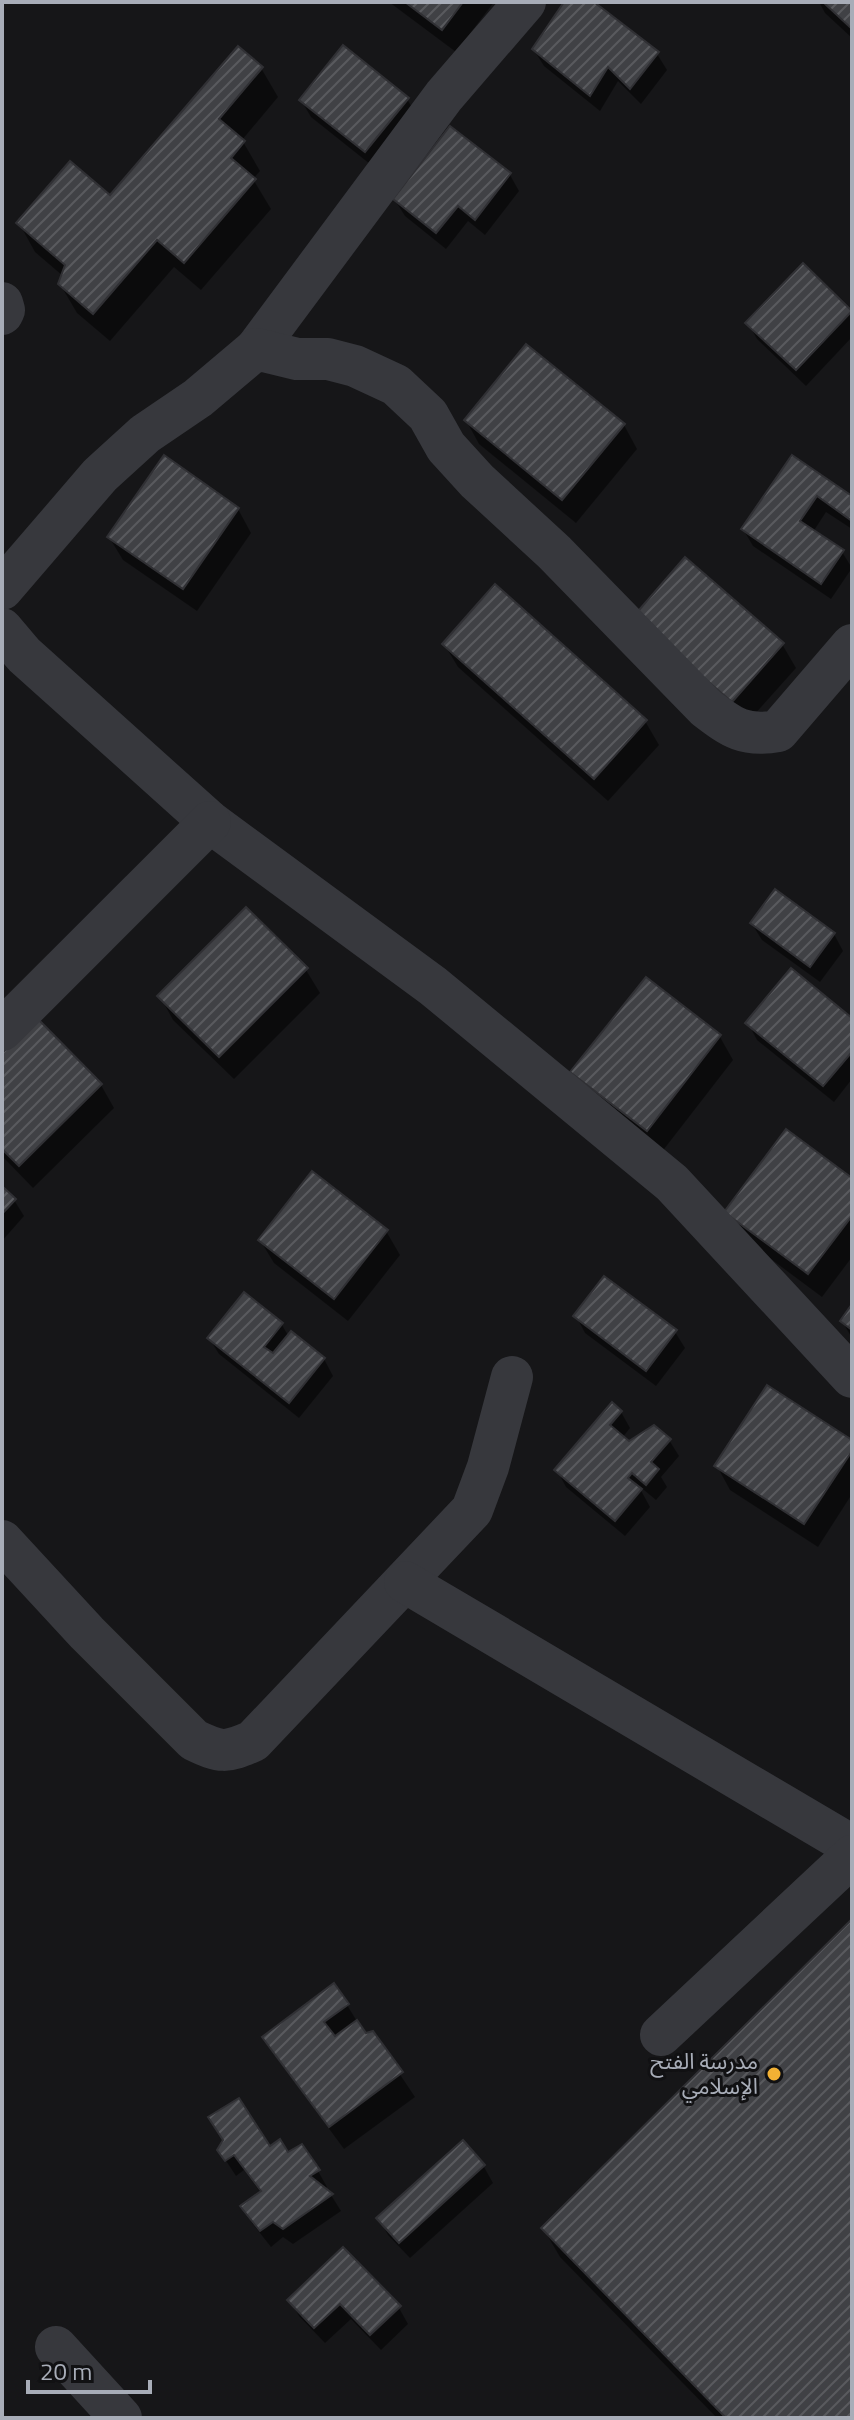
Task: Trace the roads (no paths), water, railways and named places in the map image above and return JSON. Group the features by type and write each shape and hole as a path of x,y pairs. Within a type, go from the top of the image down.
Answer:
{"street":[{"path":"2,589 100,475 145,434 198,398 256,349 444,96 525,2"},
{"path":"2,303 2,314"},
{"path":"256,349 297,359 328,359 355,366 396,385 428,415 446,447 477,481 554,552 706,708 729,726 758,735 778,731 852,645"},
{"path":"2,629 24,655 210,822 433,986 672,1183 852,1377"},
{"path":"2,1030 210,822"},
{"path":"2,1541 194,1740 216,1751 230,1751 253,1741 472,1510 488,1467 512,1377"},
{"path":"405,1582 852,1846"},
{"path":"661,2035 852,1856"},
{"path":"56,2347 121,2418"}],"place":[{"name":"مدرسة الفتح الإسلامي","path":"774,2074"}]}
